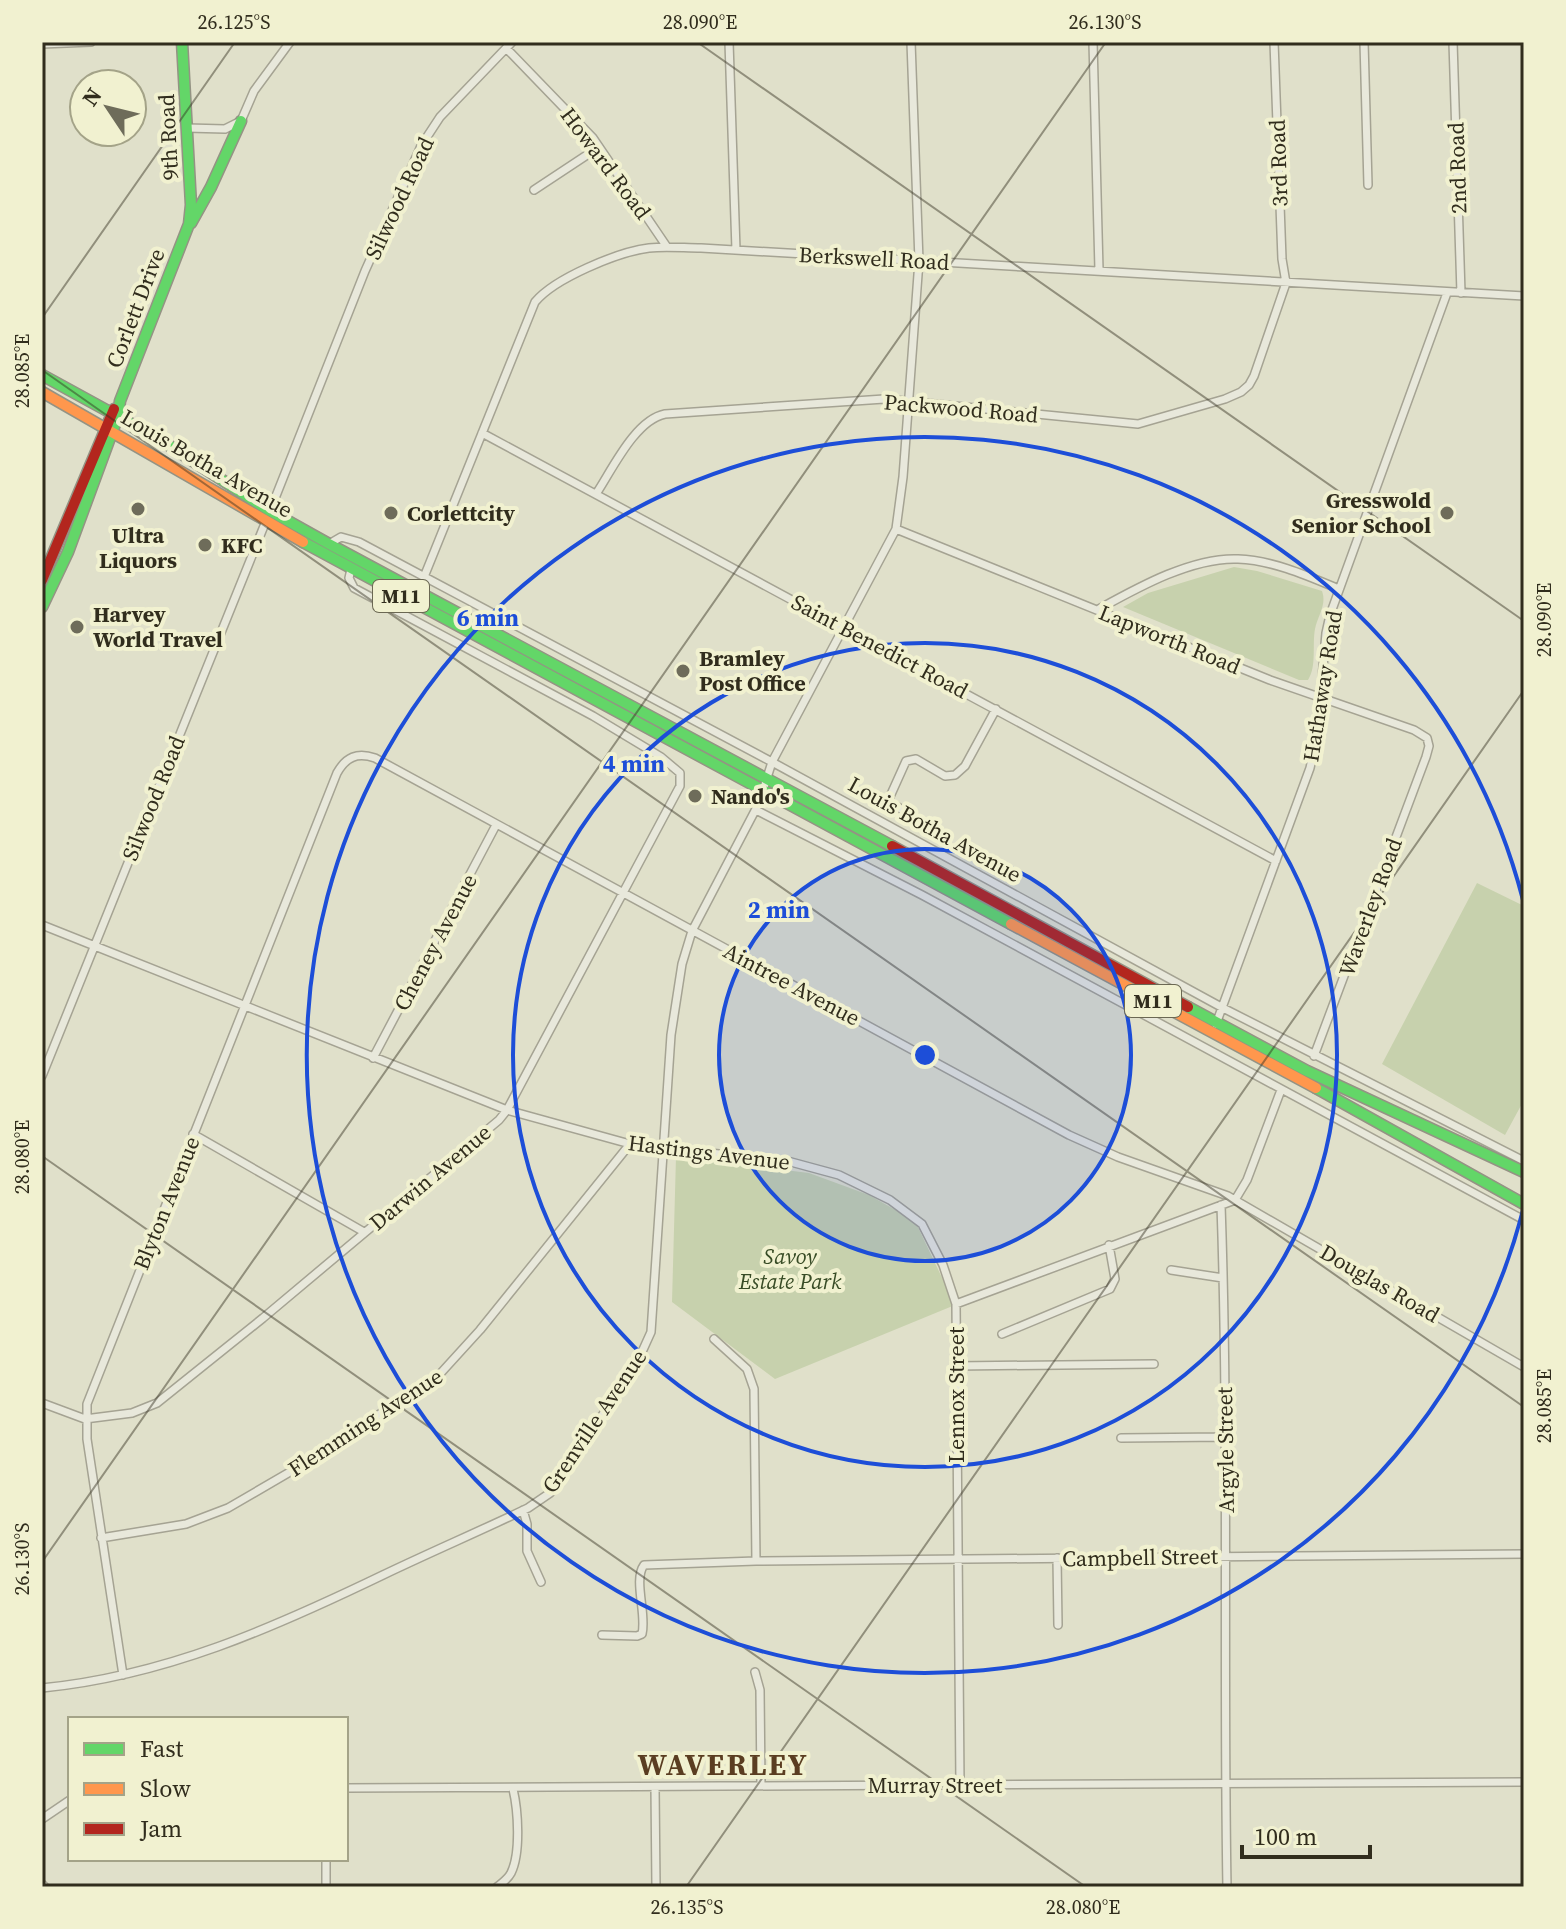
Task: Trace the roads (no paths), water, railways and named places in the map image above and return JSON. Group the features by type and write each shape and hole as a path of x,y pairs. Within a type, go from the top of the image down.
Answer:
{"main road":[{"name":"9th Road","path":"182,42 191,205 187,230"},
{"path":"187,230 211,187 241,121"},
{"name":"Corlett Drive","path":"42,580 120,401 187,230"},
{"name":"Louis Botha Avenue","path":"42,375 179,451 268,516 351,569 1524,1204"},
{"name":"Louis Botha Avenue","path":"42,392 1307,1071 1524,1172"},
{"name":"Corlett Drive","path":"42,607 68,552 108,429"}],"street":[{"path":"42,44 91,42"},
{"path":"187,128 225,129 241,121 261,80 290,42"},
{"path":"729,42 736,250"},
{"path":"896,529 919,261 911,42"},
{"path":"1093,42 1099,270"},
{"name":"3rd Road","path":"1274,42 1282,259 1286,283"},
{"path":"1364,42 1368,185"},
{"name":"2nd Road","path":"1453,42 1461,293"},
{"name":"Howard Road","path":"509,45 599,147 667,247"},
{"name":"Silwood Road","path":"42,1076 365,271 421,146 440,117 509,45"},
{"path":"534,190 599,147"},
{"name":"Berkswell Road","path":"424,577 523,325 540,296 617,256 667,247 736,250 1524,296"},
{"name":"Packwood Road","path":"596,494 636,434 645,423 657,416 853,401 909,401 1134,425 1205,406 1241,392 1249,385 1286,283"},
{"name":"Hathaway Road","path":"1211,1033 1223,1008 1310,768 1321,698 1326,633 1339,589 1447,293"},
{"name":"Saint Benedict Road","path":"482,433 1276,861"},
{"name":"Lapworth Road","path":"896,529 1257,675 1420,732 1429,742 1426,757"},
{"name":"Grenville Avenue","path":"42,1688 123,1675 242,1640 291,1620 523,1510 550,1493 644,1351 652,1319 661,1148 674,1008 692,931 756,810 769,780 772,762 896,529"},
{"name":"Louis Botha Avenue","path":"329,544 341,537 351,539 772,762 1223,1008 1524,1161"},
{"path":"1099,609 1158,579 1227,559 1257,561 1306,575 1339,589"},
{"name":"Louis Botha Avenue","path":"351,569 349,581 358,591 586,713 661,757 677,769 681,781"},
{"path":"610,696 617,681"},
{"path":"586,713 593,699"},
{"path":"919,820 888,801 906,761 916,759 945,776 955,775 965,766 996,709"},
{"path":"661,757 671,741"},
{"name":"Aintree Avenue","path":"356,755 375,758 1069,1135 1118,1157 1235,1200"},
{"name":"Blyton Avenue","path":"123,1675 85,1419 91,1391 337,773 349,758 356,755"},
{"name":"Waverley Road","path":"1314,1056 1426,757"},
{"name":"Darwin Avenue","path":"42,1403 85,1419 132,1413 157,1403 491,1127 507,1110 681,781"},
{"path":"756,810 922,895 1524,1220"},
{"name":"Cheney Avenue","path":"373,1058 496,825"},
{"name":"Hastings Avenue","path":"42,925 507,1110 630,1144 810,1166 839,1175 890,1200 926,1229 943,1265 956,1304"},
{"path":"1235,1200 1251,1170 1281,1090"},
{"path":"193,1134 364,1232"},
{"name":"Flemming Avenue","path":"101,1538 186,1524 228,1508 307,1462 439,1375 454,1362 630,1144"},
{"name":"Lennox Street","path":"960,1784 956,1304 1235,1200"},
{"name":"Douglas Road","path":"1235,1200 1524,1367"},
{"name":"Argyle Street","path":"1221,1205 1227,1887"},
{"path":"1002,1334 1110,1289 1115,1279 1109,1245"},
{"path":"1171,1270 1223,1278"},
{"path":"714,1339 747,1369 754,1389 756,1561"},
{"path":"956,1366 1154,1364"},
{"path":"1121,1438 1225,1437"},
{"path":"523,1510 527,1524 527,1551 541,1582"},
{"name":"Campbell Street","path":"602,1635 642,1634 640,1574 644,1565 756,1561 1524,1554"},
{"path":"1057,1558 1058,1625"},
{"path":"755,1672 760,1690 761,1786"},
{"name":"Murray Street","path":"348,1788 1524,1782"},
{"path":"655,1787 656,1887"},
{"path":"497,1887 513,1871 518,1810 513,1789"},
{"path":"42,1819 68,1801"},
{"path":"326,1861 326,1887"}],"place":[{"name":"Ultra Liquors","path":"138,509"},
{"name":"Corlettcity","path":"391,513"},
{"name":"Gresswold Senior School","path":"1447,513"},
{"name":"KFC","path":"205,545"},
{"name":"Harvey World Travel","path":"77,627"},
{"name":"Bramley Post Office","path":"683,671"},
{"name":"Nando's","path":"695,796"}],"district":[{"name":"WAVERLEY","path":"723,1764"}],"park label":[{"name":"Savoy Estate Park","path":"790,1268"}]}
